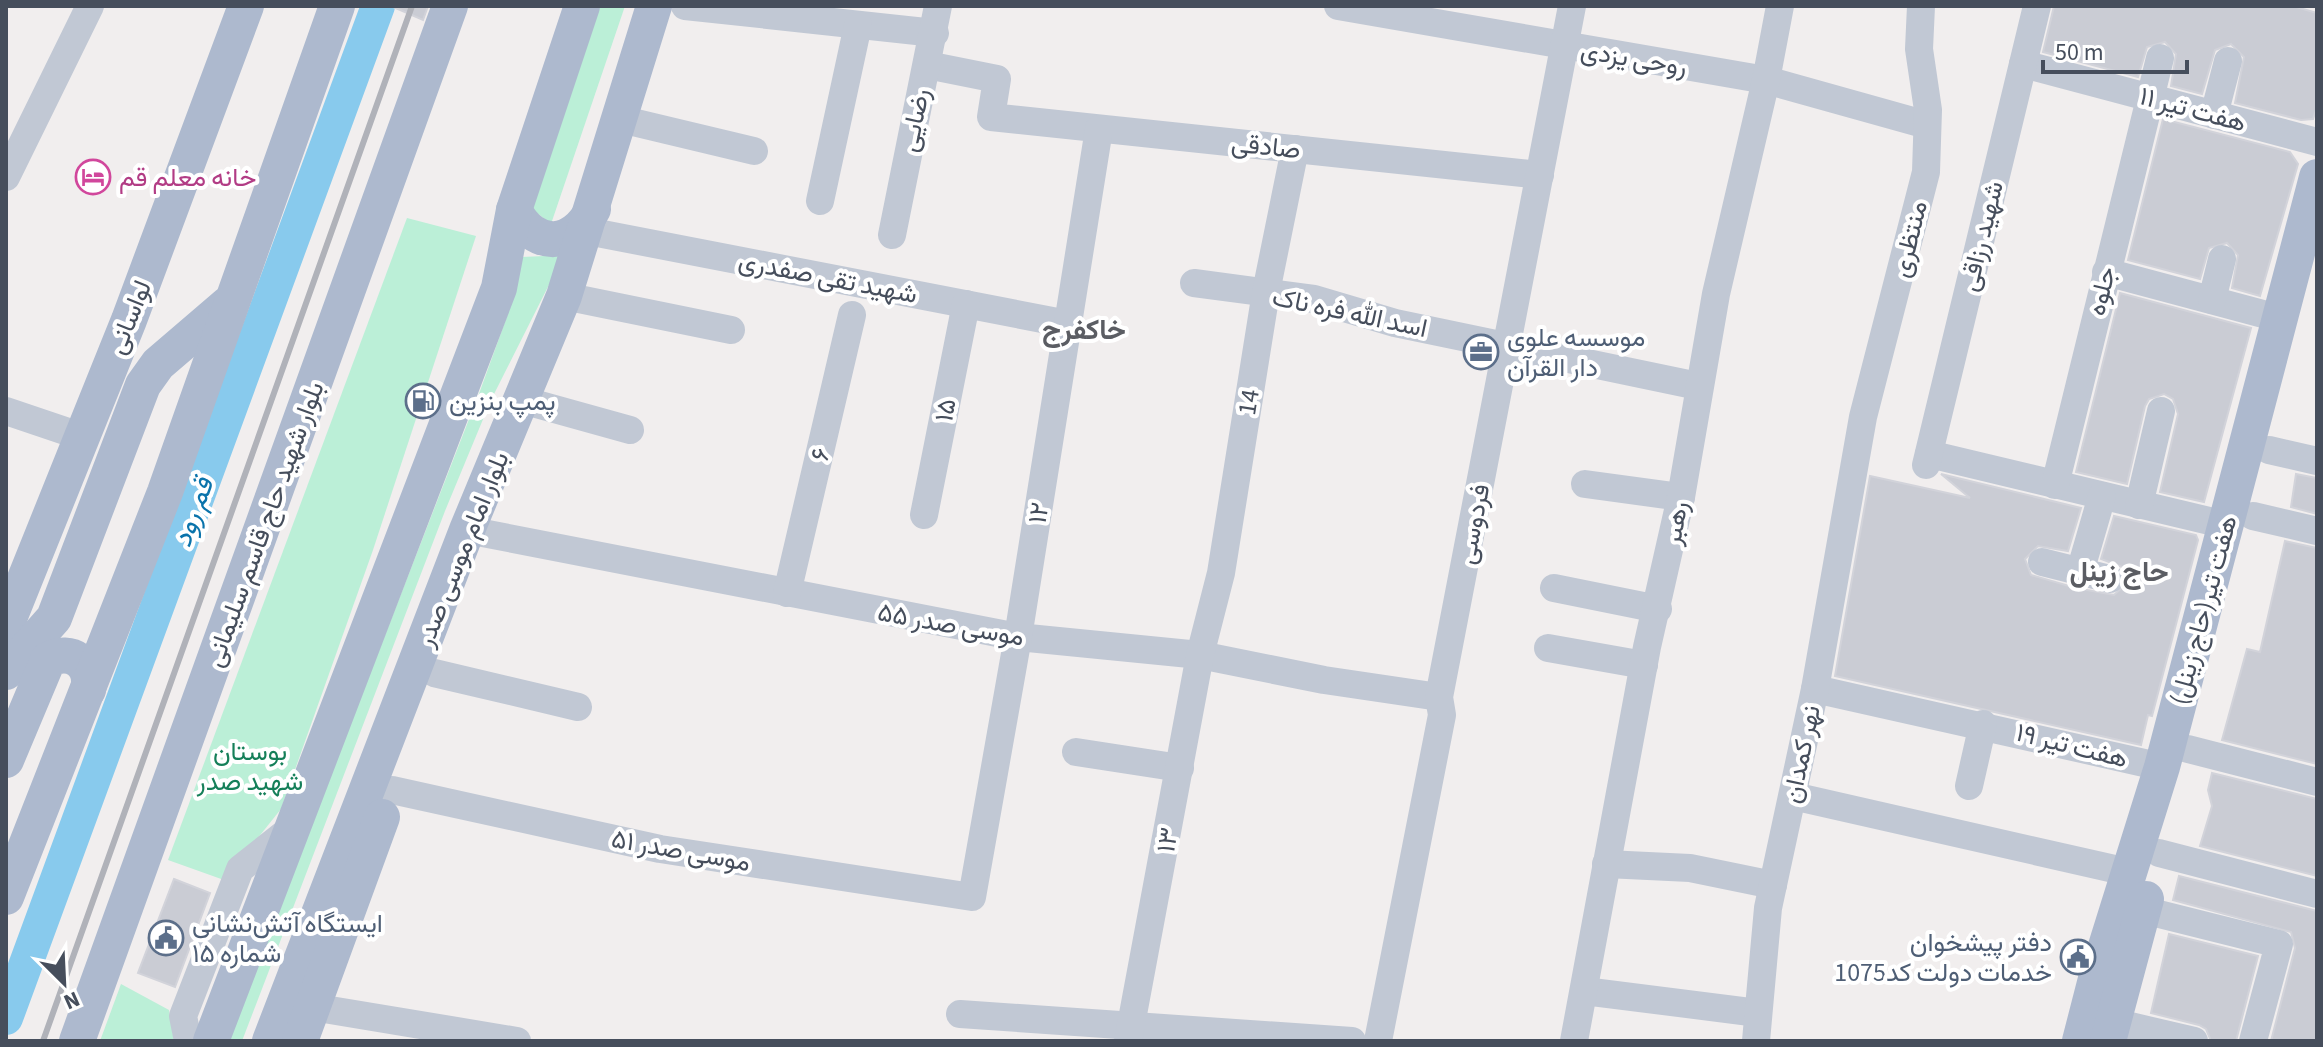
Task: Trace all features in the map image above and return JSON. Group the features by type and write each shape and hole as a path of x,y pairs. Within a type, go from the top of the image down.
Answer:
{"main road":[{"name":"لواسانی","path":"6,626 129,320 246,6"},
{"path":"6,897 88,690 196,400 337,6"},
{"name":"بلوار شهید حاج قاسم سلیمانی","path":"77,1041 450,6"},
{"path":"211,1041 499,288 514,210 582,6"},
{"name":"بلوار امام موسی صدر","path":"270,1041 467,530 564,296 654,6"},
{"name":"هفت تیر(حاج زینل)","path":"2080,1041 2097,975 2145,863 2175,758 2239,520 2278,318 2317,177"},
{"path":"514,210 522,226 536,237 554,240 571,236 590,220"},
{"name":"هفت تیر(حاج زینل)","path":"2239,520 2269,450 2317,266"},
{"path":"6,672 54,618 143,385 158,364 229,303"},
{"path":"118,456 161,398 174,392 196,400"},
{"path":"300,1041 434,673 467,530"},
{"path":"6,760 48,660 67,655 81,661 89,675 88,690"},
{"name":"هفت تیر(حاج زینل)","path":"2111,1031 2143,910 2145,863"}],"street":[{"path":"6,177 90,6"},
{"path":"685,6 858,25 937,19"},
{"name":"روحی یزدی","path":"1338,6 1766,80 1927,125"},
{"name":"فردوسی","path":"1378,1041 1442,715 1439,697 1572,6"},
{"name":"رهبر","path":"1574,1041 1644,665 1681,497 1698,386 1780,6"},
{"name":"منتظری","path":"1854,469 1863,417 1926,172 1927,125 1919,49 1921,6"},
{"name":"شهید رزاقی","path":"2036,6 1927,460 2055,485"},
{"name":"رضایی","path":"892,235 914,112 937,19"},
{"path":"820,201 858,25"},
{"name":"جلوه","path":"2055,485 2160,58"},
{"path":"2214,115 2228,61"},
{"name":"هفت تیر ۱۱","path":"2023,64 2317,142"},
{"name":"صادقی","path":"927,65 997,79 991,117 1540,175"},
{"path":"620,119 754,151"},
{"name":"۱۲","path":"972,897 1018,637 1099,129"},
{"name":"14","path":"1200,655 1221,573 1266,292 1295,149"},
{"name":"شهید تقی صفدری","path":"590,220 1068,324"},
{"path":"2212,300 2222,259"},
{"path":"2106,272 2162,301 2212,300 2278,318"},
{"name":"اسد الله فره ناک","path":"1194,283 1314,299 1395,323 1698,386"},
{"path":"564,296 731,330"},
{"name":"۱۵","path":"924,515 966,304"},
{"name":"۶","path":"787,593 852,315"},
{"path":"522,400 630,430"},
{"path":"6,411 80,436"},
{"path":"2139,505 2161,411"},
{"path":"2269,450 2317,461"},
{"name":"نهر کمدان","path":"1757,1027 1773,885 1815,689 1854,469"},
{"path":"1585,484 1681,497"},
{"path":"2055,485 2139,505 2317,531"},
{"path":"2080,572 2102,496"},
{"name":"موسی صدر ۵۵","path":"467,530 1018,637 1200,655 1324,680 1439,697"},
{"path":"2042,562 2110,579"},
{"path":"1554,588 1658,609"},
{"path":"1548,648 1644,665"},
{"name":"۱۳","path":"1130,1033 1200,655"},
{"path":"434,673 578,707"},
{"name":"هفت تیر ۱۹","path":"1815,689 1983,724 2317,782"},
{"path":"1969,786 1983,724"},
{"path":"1076,752 1180,768"},
{"name":"موسی صدر ۵۱","path":"392,790 660,849 972,897"},
{"path":"1793,796 1962,833 2317,894"},
{"path":"188,1041 183,1016 240,869 295,825"},
{"path":"1606,864 1690,868 1773,885"},
{"path":"2143,910 2285,945 2253,1041"},
{"path":"1584,991 1757,1027"},
{"path":"312,1007 517,1041"},
{"path":"960,1014 1130,1033 1352,1041"},
{"path":"2111,1031 2194,1041"}],"green space":[{"path":"600,6 625,6 551,224 532,209"},
{"name":"بوستان شهید صدر","path":"407,218 476,236 373,550 281,809 224,880 168,860"},
{"path":"568,247 491,400 445,511 242,1041 227,1041 480,391 510,308 521,257 545,256"},
{"path":"121,984 169,1010 174,1041 100,1041"}],"building":[{"path":"391,6 428,6 423,20"},
{"path":"2054,6 2293,6 2317,13 2317,107 2313,119 2301,120 2235,103 2244,57 2231,44 2215,50 2202,94 2171,86 2176,54 2165,42 2147,47 2138,77 2043,52"},
{"path":"2163,119 2290,152 2298,164 2260,296 2232,288 2238,255 2227,243 2209,248 2200,279 2128,260"},
{"path":"2120,293 2251,328 2204,502 2160,492 2178,414 2173,399 2164,394 2149,399 2145,406 2127,484 2076,472"},
{"path":"1941,474 2081,508 2068,551 2038,546 2025,559 2031,575 2076,588 2114,595 2126,584 2122,567 2101,559 2114,516 2196,535 2198,540 2152,716 2148,715 2141,745 1835,676 1870,476 1970,498"},
{"path":"2296,474 2317,478 2317,514 2291,507"},
{"path":"2285,541 2317,548 2317,764 2222,740 2247,649 2260,652"},
{"path":"2212,773 2317,799 2317,876 2200,846 2212,806 2208,790"},
{"path":"2179,876 2317,911 2317,1041 2271,1041 2295,948 2291,932 2173,900"},
{"path":"174,879 210,893 175,987 138,973"},
{"path":"2169,934 2258,956 2236,1041 2211,1041 2206,1029 2199,1025 2151,1013"}],"waterway":[{"name":"قم رود","path":"6,1018 378,6"}],"railway":[{"path":"43,1041 412,6"}],"place":[{"name":"خانه معلم قم","path":"93,177"},
{"name":"موسسه علوی دار القرآن","path":"1481,352"},
{"name":"پمپ بنزین","path":"423,401"},
{"name":"ایستگاه آتش‌نشانی شماره ۱۵","path":"166,938"},
{"name":"دفتر پیشخوان خدمات دولت کد1075","path":"2078,957"}],"district":[{"name":"خاکفرج","path":"1084,329"},
{"name":"حاج زینل","path":"2119,571"}]}
